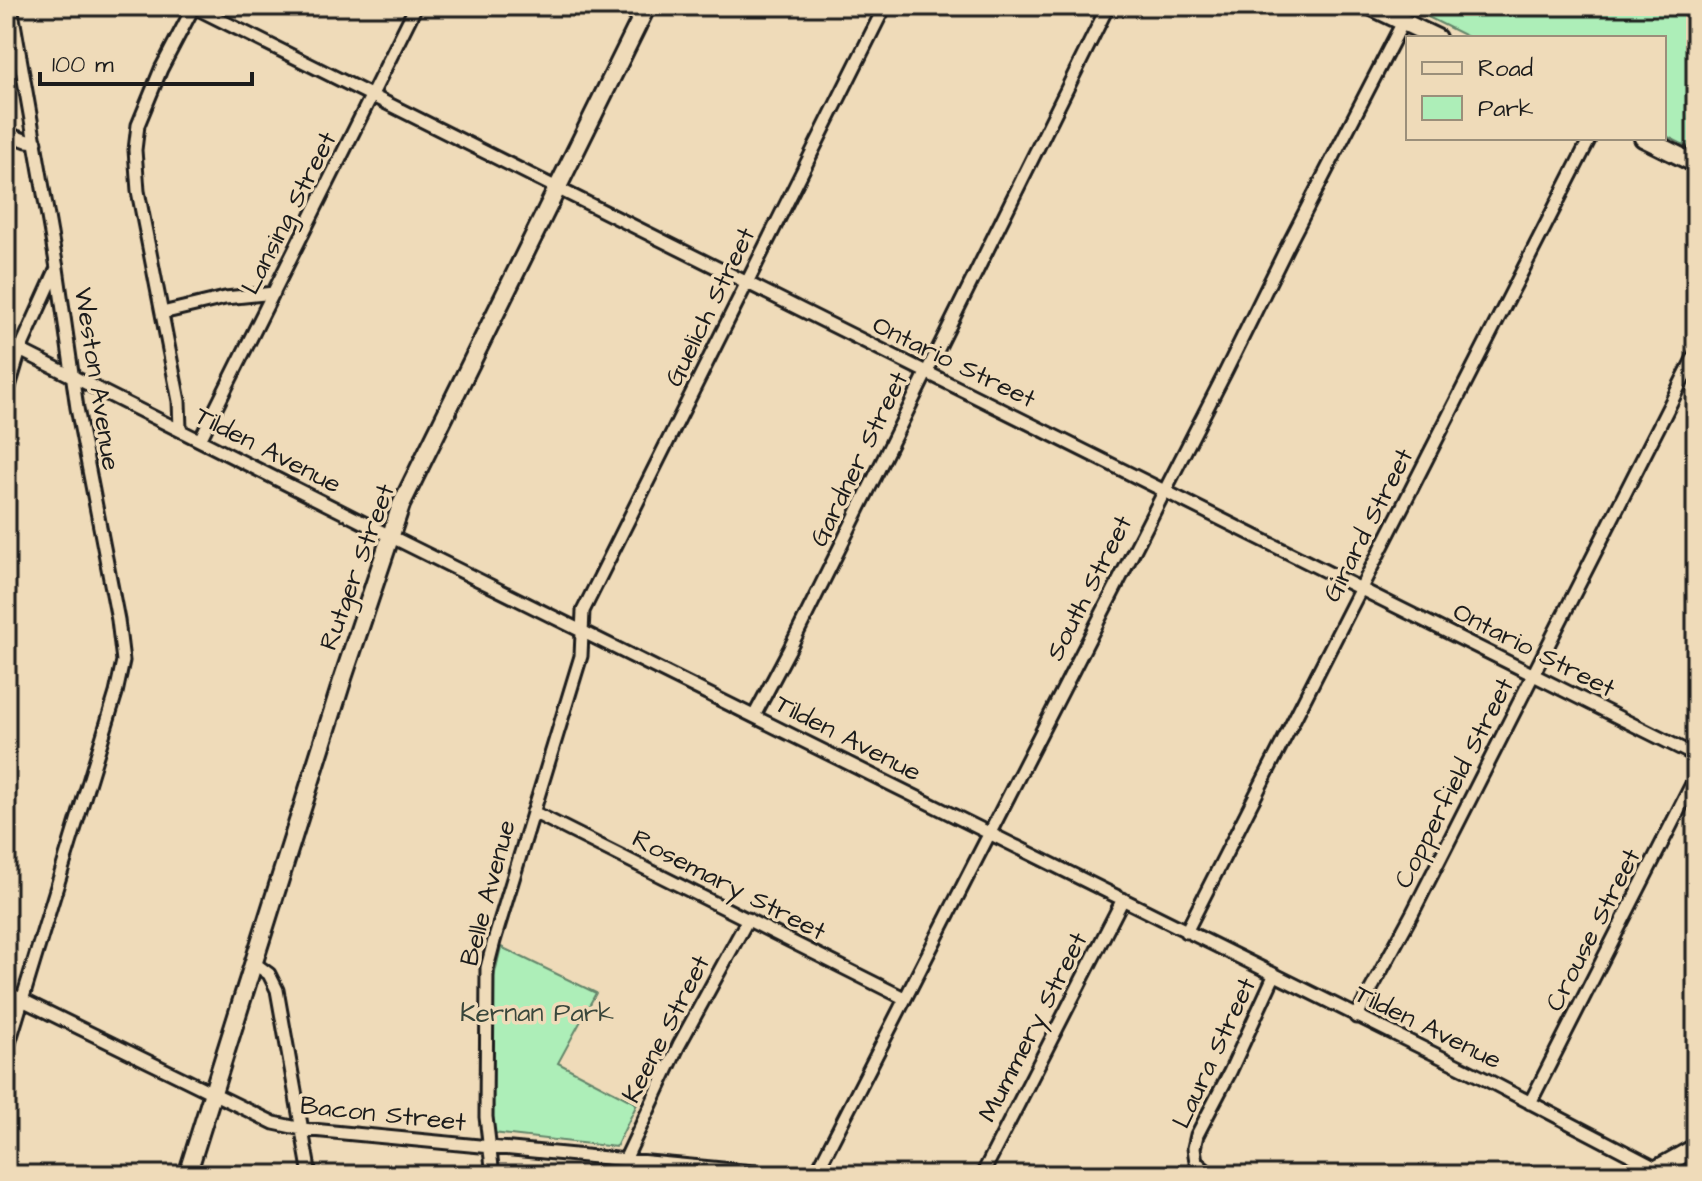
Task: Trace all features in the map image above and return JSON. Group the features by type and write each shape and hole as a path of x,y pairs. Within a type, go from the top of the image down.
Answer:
{"street":[{"name":"Weston Avenue","path":"11,6 57,268 77,408 118,620 123,661 97,757 22,1000"},
{"path":"180,429 179,401 138,191 136,139 138,125 161,69 193,6"},
{"name":"Ontario Street","path":"193,6 1696,756"},
{"name":"Lansing Street","path":"200,440 416,6"},
{"name":"Rutger Street","path":"187,1175 338,693 401,505 647,6"},
{"name":"Guelich Street","path":"582,630 583,611 885,6"},
{"name":"Gardner Street","path":"754,716 1108,6"},
{"path":"1370,6 1433,36"},
{"name":"South Street","path":"815,1175 1403,22"},
{"path":"6,133 36,142"},
{"name":"Girard Street","path":"1186,932 1589,140"},
{"path":"1647,140 1696,164"},
{"path":"6,397 20,350 57,268"},
{"path":"162,313 225,298 274,293"},
{"name":"Tilden Avenue","path":"6,343 1530,1103 1657,1173"},
{"name":"Copperfield Street","path":"1356,1017 1412,914 1696,353"},
{"name":"Belle Avenue","path":"493,1175 486,1117 487,968 581,656 582,630"},
{"name":"Crouse Street","path":"1530,1103 1696,776"},
{"name":"Rosemary Street","path":"533,812 904,998"},
{"name":"Mummery Street","path":"982,1175 1123,899"},
{"name":"Keene Street","path":"625,1160 679,1045 748,919"},
{"path":"254,963 269,974 277,990 310,1175"},
{"name":"Laura Street","path":"1211,1175 1196,1162 1194,1148 1197,1135 1274,976"},
{"name":"Bacon Street","path":"6,992 274,1123 302,1129 785,1175"},
{"path":"6,1053 22,1000"},
{"path":"1657,1173 1696,1147"}],"green space":[{"path":"1406,6 1696,6 1696,151 1666,136 1666,36 1466,36"},
{"name":"Kernan Park","path":"501,947 596,993 558,1063 637,1104 616,1147 493,1133 494,977"}]}
